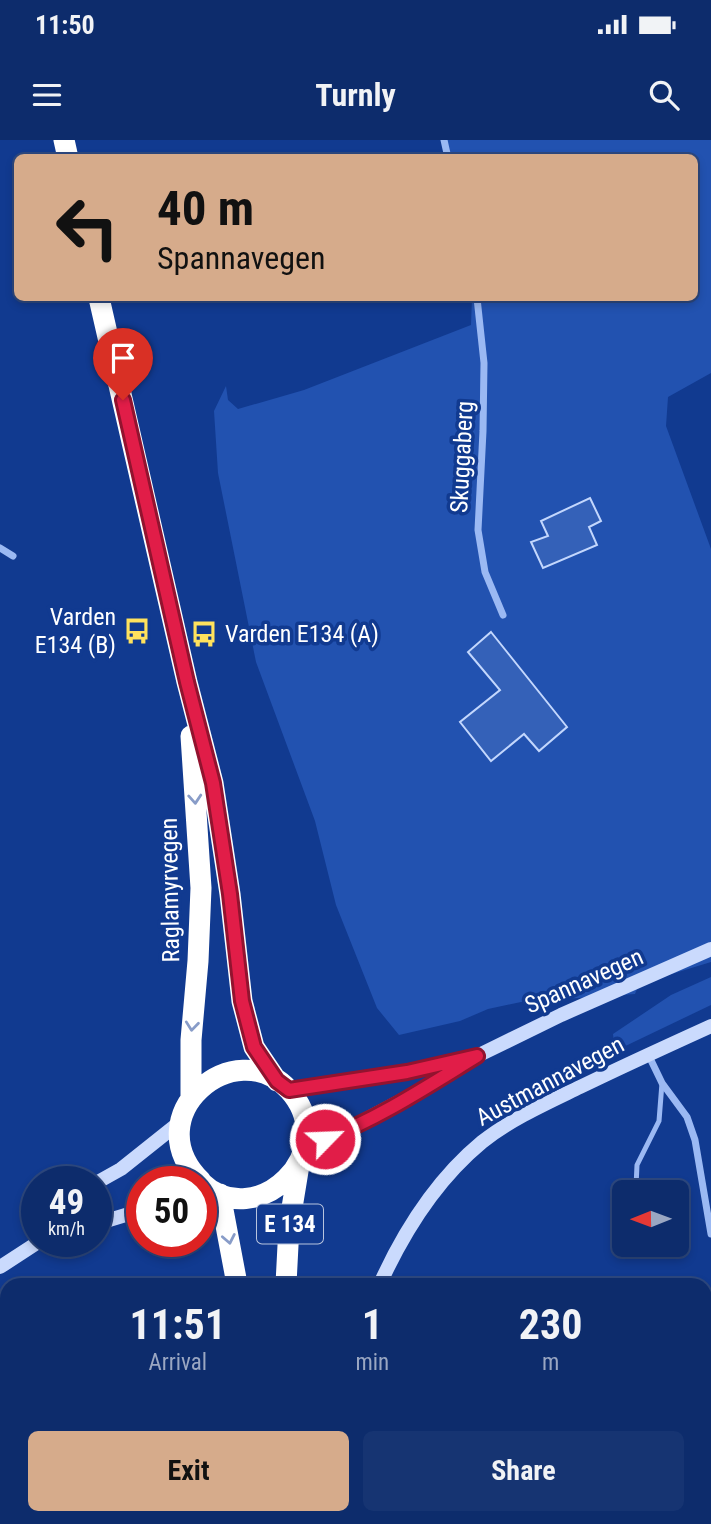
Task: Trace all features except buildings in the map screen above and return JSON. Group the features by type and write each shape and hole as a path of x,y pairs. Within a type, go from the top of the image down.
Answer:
{"highway":[{"name":"Raglamyrvegen","path":"100,301 187,682 213,783 230,894 242,1001 254,1047 283,1085"},
{"name":"Raglamyrvegen","path":"187,682 201,888 191,1040 191,1098"},
{"name":"E 134","path":"188,1166 180,1140 180,1122 191,1098 204,1084 221,1074 240,1071 260,1073 283,1085 300,1107 306,1126 289,1226 286,1278"},
{"name":"E 134","path":"217,1190 238,1198 273,1190 288,1179 302,1155"},
{"name":"E 134","path":"217,1221 235,1278"}],"main road":[{"name":"Spannavegen","path":"302,1155 477,1056 561,1015 711,949"},
{"name":"Austmannavegen","path":"383,1278 415,1216 446,1177 482,1143 536,1109 711,1026"},
{"name":"Spannavegen","path":"283,1085 407,1072 477,1056"},
{"path":"112,1174 180,1122"},
{"path":"0,1267 21,1253"}],"street":[{"name":"Skuggaberg","path":"477,301 484,363 478,530 485,572 503,615"},
{"path":"0,548 13,556"},
{"name":"Austmannavegen","path":"648,1054 662,1083 687,1117 695,1140 711,1234"}],"lane":[{"path":"637,1180 638,1165 659,1121 662,1083"}],"shaded area":[{"path":"444,140 711,140 711,373 668,397 666,426 711,549 711,962 639,984 635,994 521,1002 488,1009 460,1021 399,1035 377,1008 336,905 315,821 256,662 218,473 214,411 226,386 228,400 238,409 304,390 471,325 472,301 698,301 698,154 448,154"},
{"path":"711,977 711,1005 615,1051 613,1034 671,995"}],"place":[{"name":"Varden E134 (B)","path":"137,631"},
{"name":"Varden E134 (A)","path":"204,634"}],"route":[{"path":"123,400 187,682 213,783 230,894 242,1001 254,1047 277,1081 289,1090 407,1072 477,1056 421,1090 325,1139"}]}
